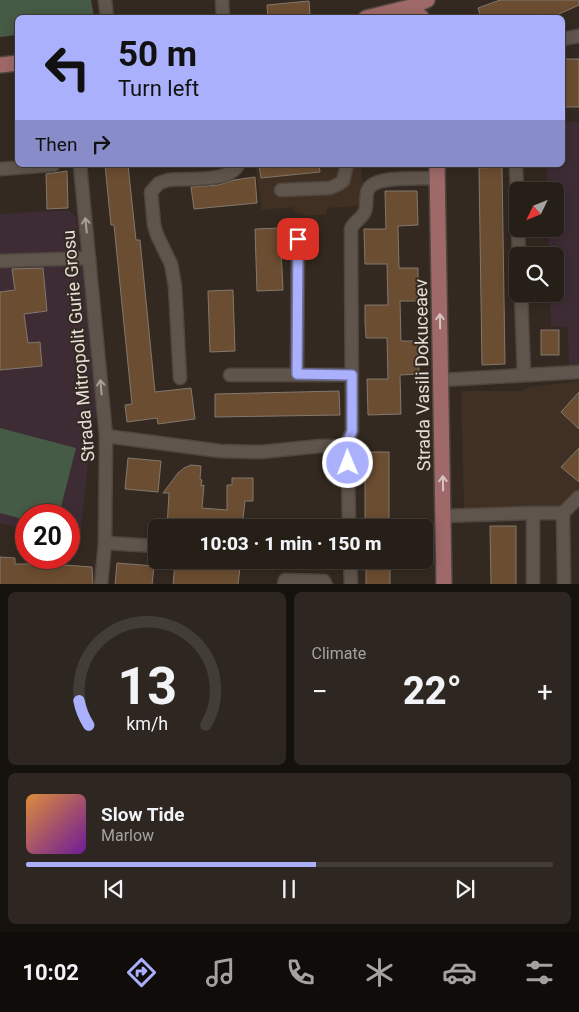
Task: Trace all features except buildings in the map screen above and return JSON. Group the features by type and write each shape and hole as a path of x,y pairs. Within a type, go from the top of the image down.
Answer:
{"main road":[{"path":"392,15 417,12 427,0"},
{"path":"0,65 15,63"},
{"name":"Strada Vasili Dokuceaev","path":"437,172 444,584"}],"street":[{"path":"105,0 107,15"},
{"path":"222,0 223,15"},
{"path":"565,38 579,36"},
{"path":"0,169 26,167"},
{"name":"Strada Mitropolit Gurie Grosu","path":"80,167 106,436 105,543 101,584"},
{"path":"180,378 175,286 171,264 157,235 154,224 151,192 159,182 222,177 234,171 237,167"},
{"path":"281,190 335,186 343,181 346,167"},
{"path":"516,168 517,182"},
{"path":"350,519 348,463 344,451 352,431 351,229 365,213 367,191 374,184 437,172"},
{"path":"297,374 298,239"},
{"path":"0,261 89,258"},
{"path":"521,302 524,376"},
{"path":"441,380 579,372"},
{"path":"230,375 352,375"},
{"path":"106,436 220,451 261,452 334,446 344,451"},
{"path":"444,516 563,513 579,497"},
{"path":"533,513 533,584"},
{"path":"563,513 564,584"},
{"path":"105,543 148,546"},
{"path":"350,569 351,584"},
{"path":"284,584 285,580 324,581 326,584"}],"shaded area":[{"path":"565,122 579,122 579,368 569,369 568,327 551,326 550,302 564,302 564,247 549,247 548,238 564,238 564,182 547,182 547,167 565,167"},
{"path":"255,167 361,167 365,205 327,208 326,214 307,216 293,211 293,207 262,210"},
{"path":"68,210 76,217 98,413 98,416 91,421 82,420 82,436 89,451 80,542 80,504 15,504 15,526 0,523 0,214"},
{"path":"579,381 579,501 558,508 464,508 461,391 522,391 530,387"}],"green space":[{"path":"0,0 91,0 94,15 15,15 15,35 0,37"},
{"path":"0,428 76,448 62,504 15,504 15,517 0,513"}],"route":[{"path":"298,239 297,374 352,375 352,431 344,451 348,463"}]}
